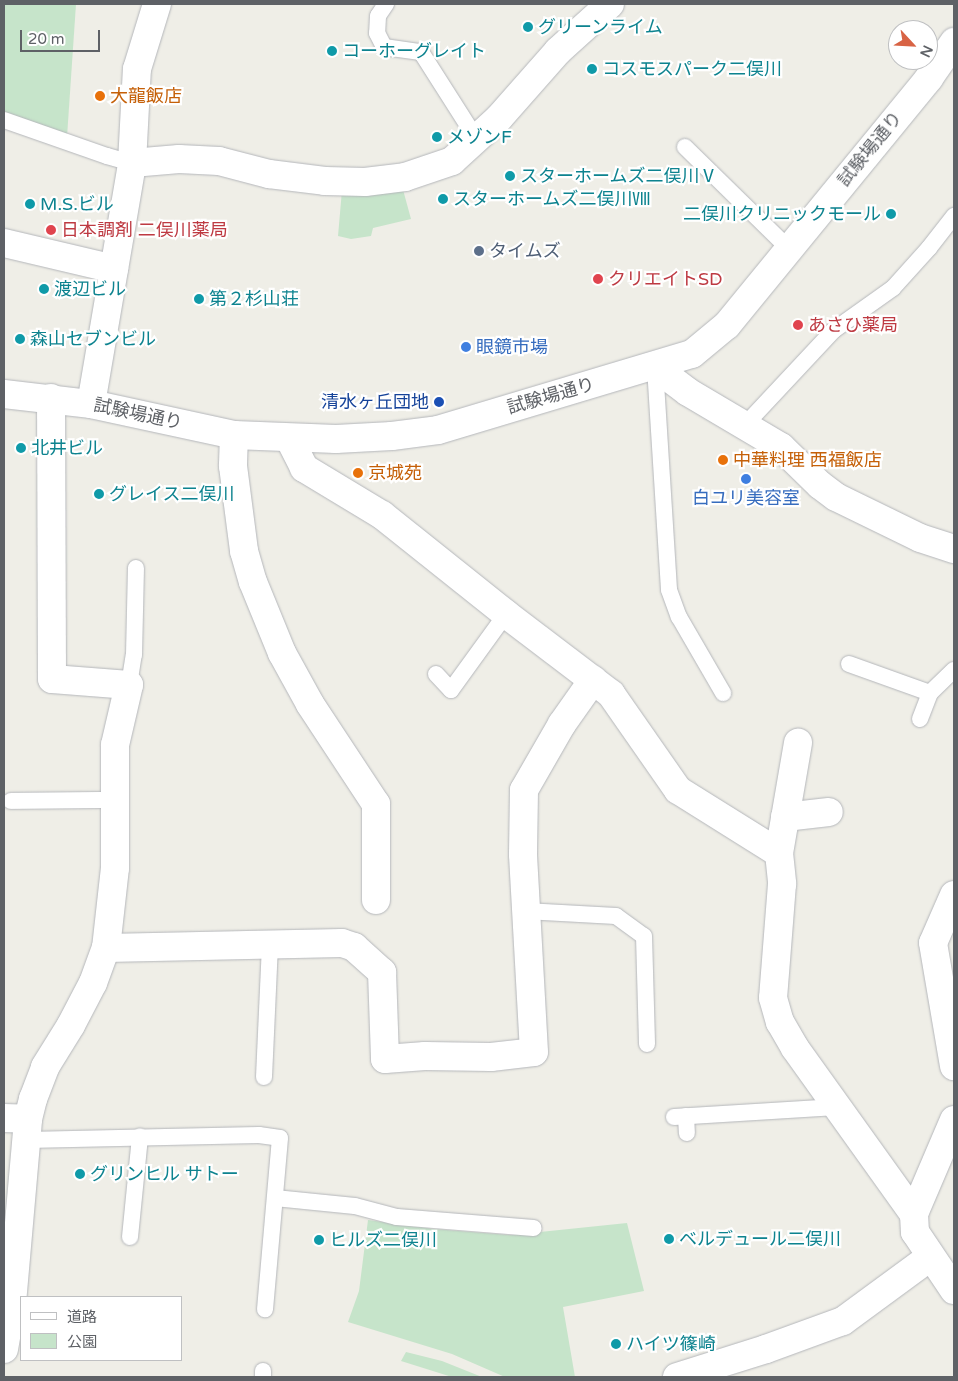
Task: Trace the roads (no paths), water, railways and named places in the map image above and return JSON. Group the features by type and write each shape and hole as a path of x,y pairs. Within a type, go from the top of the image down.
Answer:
{"street":[{"path":"91,404 132,163 137,69 157,4"},
{"path":"132,163 179,159 219,161 270,174 325,181 365,182 405,177 452,161 477,140 500,118 558,51 610,4"},
{"name":"試験場通り","path":"4,394 52,398 91,404 234,435 336,439 392,436 438,430 655,367 692,354 717,335 788,249 941,78 954,42"},
{"path":"4,243 114,269"},
{"path":"655,367 688,392 781,447 820,485 836,497 920,538 954,549"},
{"path":"4,1349 16,1304 19,1126 45,1067 71,1025 93,983 106,948 115,868 116,745 130,685 52,679 52,398"},
{"path":"234,435 232,466 244,551 253,582 282,653 310,704 376,804 376,900"},
{"path":"289,438 304,468 382,515 506,614 611,694 678,790 779,852"},
{"path":"106,948 342,943 354,947 382,972 385,1060 425,1056 491,1057 534,1052 525,911 524,790 562,724 594,680"},
{"path":"798,743 779,852 782,884 773,998 780,1022 795,1048 914,1214"},
{"path":"785,817 829,812"},
{"path":"954,895 933,943 954,1066"},
{"path":"954,1120 914,1214 915,1232 930,1257 954,1290"},
{"path":"677,1377 747,1350 843,1321 930,1257"}],"lane":[{"path":"386,4 378,16 377,32 384,47 421,52 477,140"},
{"path":"4,120 106,156 132,163"},
{"path":"685,147 788,249"},
{"path":"745,425 834,330 892,288 929,248 954,216"},
{"path":"655,367 669,590 679,618 723,693"},
{"path":"130,685 134,655 136,568"},
{"path":"436,674 452,690 506,614"},
{"path":"849,664 930,693"},
{"path":"920,719 930,693 954,670"},
{"path":"11,800 115,800"},
{"path":"525,911 616,916 644,936 647,1044"},
{"path":"264,1077 270,946"},
{"path":"688,1133 680,1117 837,1107"},
{"path":"19,1126 140,1136 259,1135 280,1138 265,1310"},
{"path":"130,1237 140,1136"},
{"path":"275,1198 355,1206 397,1217 534,1228"}],"place":[{"name":"グリーンライム","path":"528,27"},
{"name":"コーホーグレイト","path":"332,51"},
{"name":"コスモスパーク二俣川","path":"592,69"},
{"name":"大龍飯店","path":"100,96"},
{"name":"メゾンF","path":"437,137"},
{"name":"スターホームズ二俣川Ⅴ","path":"510,176"},
{"name":"スターホームズ二俣川Ⅷ","path":"443,199"},
{"name":"M.S.ビル","path":"30,204"},
{"name":"二俣川クリニックモール","path":"891,214"},
{"name":"日本調剤 二俣川薬局","path":"51,230"},
{"name":"タイムズ","path":"479,251"},
{"name":"クリエイトSD","path":"598,279"},
{"name":"渡辺ビル","path":"44,289"},
{"name":"第２杉山荘","path":"199,299"},
{"name":"あさひ薬局","path":"798,325"},
{"name":"森山セブンビル","path":"20,339"},
{"name":"眼鏡市場","path":"466,347"},
{"name":"清水ヶ丘団地","path":"439,402"},
{"name":"北井ビル","path":"21,448"},
{"name":"中華料理 西福飯店","path":"723,460"},
{"name":"京城苑","path":"358,473"},
{"name":"白ユリ美容室","path":"746,479"},
{"name":"グレイス二俣川","path":"99,494"},
{"name":"グリンヒル サトー","path":"80,1174"},
{"name":"ベルデュール二俣川","path":"669,1239"},
{"name":"ヒルズ二俣川","path":"319,1240"},
{"name":"ハイツ篠崎","path":"616,1344"}]}
